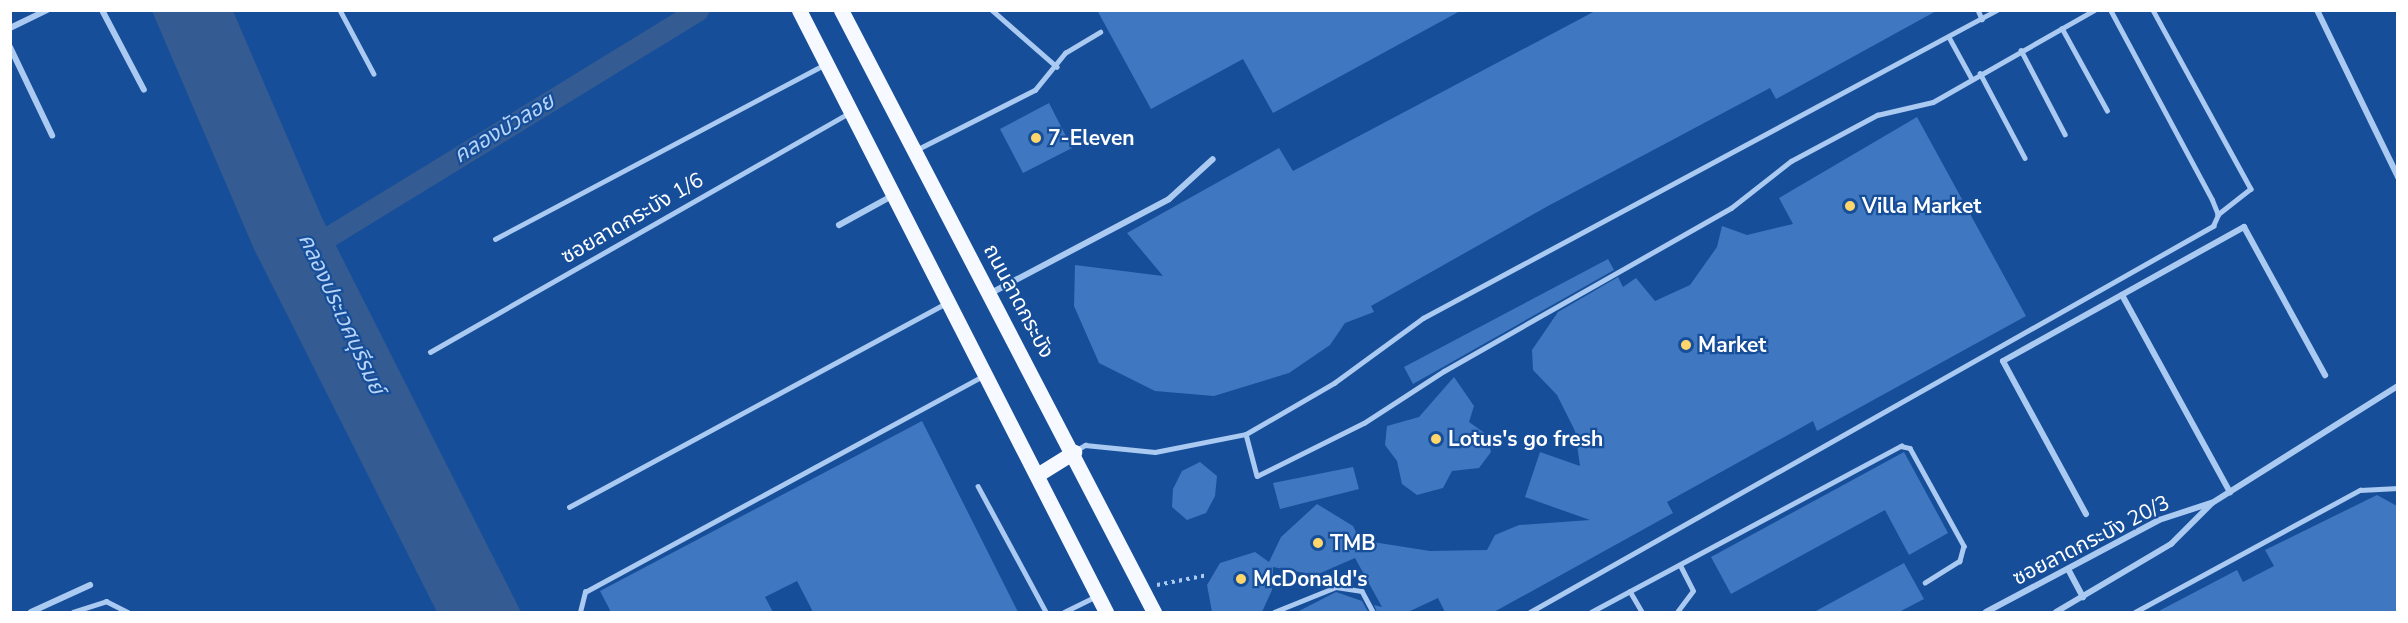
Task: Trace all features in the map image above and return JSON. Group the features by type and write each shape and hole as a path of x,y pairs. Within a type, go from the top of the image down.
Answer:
{"main road":[{"path":"799,10 1106,612"},
{"name":"ถนนลาดกระบัง","path":"841,10 1074,452 1155,612"},
{"path":"1037,475 1074,452"}],"street":[{"path":"10,28 48,10"},
{"path":"102,10 144,90"},
{"path":"2317,10 2397,177"},
{"path":"10,47 52,135"},
{"path":"991,293 1169,199 1213,159"},
{"path":"839,225 892,196"},
{"path":"2086,514 2003,361 2244,227 2325,375"},
{"path":"2122,295 2230,492"},
{"name":"ซอยลาดกระบัง 20/3","path":"2056,612 2171,544 2212,503 2397,386"},
{"name":"ซอยลาดกระบัง 20/3","path":"1990,611 2159,520 2212,503"},
{"path":"2068,569 2083,597"},
{"path":"32,612 90,585"}],"lane":[{"path":"340,10 374,74"},
{"path":"992,10 1057,67"},
{"path":"1978,10 1982,19"},
{"path":"1074,452 1085,445 1155,452 1246,434 1334,383 1423,318 1997,10"},
{"path":"1246,434 1257,476 1364,423 1444,371 1731,208 1791,161 1877,115 1933,102 1980,73 2094,10"},
{"path":"2110,10 2218,215"},
{"path":"1530,612 2202,234 2218,215 2251,189 2153,10"},
{"path":"2062,28 2107,110"},
{"path":"916,150 1035,90 1057,67 1065,53 1100,32"},
{"path":"1949,37 1972,79"},
{"path":"2022,50 2065,134"},
{"path":"495,239 826,63"},
{"path":"1980,73 2025,158"},
{"name":"ซอยลาดกระบัง 1/6","path":"430,352 850,113"},
{"path":"569,507 949,303"},
{"path":"580,612 585,592 986,375"},
{"path":"1591,612 1901,446 1910,448 1964,546 1960,561 1925,583"},
{"path":"978,486 1046,612"},
{"path":"2135,612 2360,490 2397,488"},
{"path":"1677,612 1693,591 1680,566"},
{"path":"1274,612 1336,587 1362,591 1372,612"},
{"path":"1630,591 1642,612"},
{"path":"1064,612 1098,597"},
{"path":"73,612 106,601 128,612"}],"path":[{"path":"1152,586 1208,575"}],"water":[{"name":"คลองประเวศบุรีรมย์","path":"152,11 233,11 322,218 521,612 437,612 254,249"}],"building":[{"path":"1097,10 1462,10 1273,113 1243,59 1151,109"},
{"path":"1597,10 1938,10 1776,99 1770,88 1548,206 1371,306 1374,312 1345,323 1330,345 1289,373 1214,396 1155,391 1099,363 1074,306 1075,265 1163,276 1127,233 1279,148 1293,171"},
{"name":"7-Eleven","path":"1049,103 1072,148 1023,173 1000,129"},
{"path":"1917,117 2026,316 1817,431 1813,421 1667,502 1673,513 1494,612 1445,612 1438,598 1408,612 1377,612 1374,605 1382,607 1355,558 1316,575 1273,567 1272,590 1262,612 1212,612 1207,585 1220,563 1255,552 1269,562 1281,537 1317,504 1353,526 1360,540 1430,551 1487,550 1495,535 1519,525 1590,520 1525,497 1540,452 1580,466 1575,431 1557,395 1533,370 1532,350 1558,312 1618,277 1623,287 1636,278 1655,301 1690,285 1717,247 1722,226 1747,235 1793,224 1779,198"},
{"path":"1608,259 1614,270 1413,384 1404,367"},
{"name":"Lotus's go fresh","path":"1454,377 1474,406 1469,422 1486,434 1491,452 1479,468 1452,471 1443,488 1417,495 1402,484 1397,461 1385,445 1387,426 1419,417"},
{"path":"922,421 1018,612 813,612 797,581 765,597 773,612 611,612 600,591"},
{"path":"1904,452 1948,533 1909,555 1885,510 1731,594 1711,557"},
{"path":"1200,462 1217,476 1215,496 1206,513 1187,520 1172,507 1173,489 1182,471"},
{"path":"1353,467 1359,489 1280,509 1273,483"},
{"path":"2377,495 2397,506 2397,612 2157,612 2237,570 2243,582 2274,566 2265,550"},
{"path":"1904,563 1924,599 1899,612 1814,612"},
{"path":"1336,592 1362,601 1368,612 1297,612"}],"waterway":[{"name":"คลองบัวลอย","path":"310,248 698,10"}],"place":[{"name":"7-Eleven","path":"1036,138"},
{"name":"Villa Market","path":"1850,206"},
{"name":"Market","path":"1686,345"},
{"name":"Lotus's go fresh","path":"1436,439"},
{"name":"TMB","path":"1318,543"},
{"name":"McDonald's","path":"1241,579"}]}
